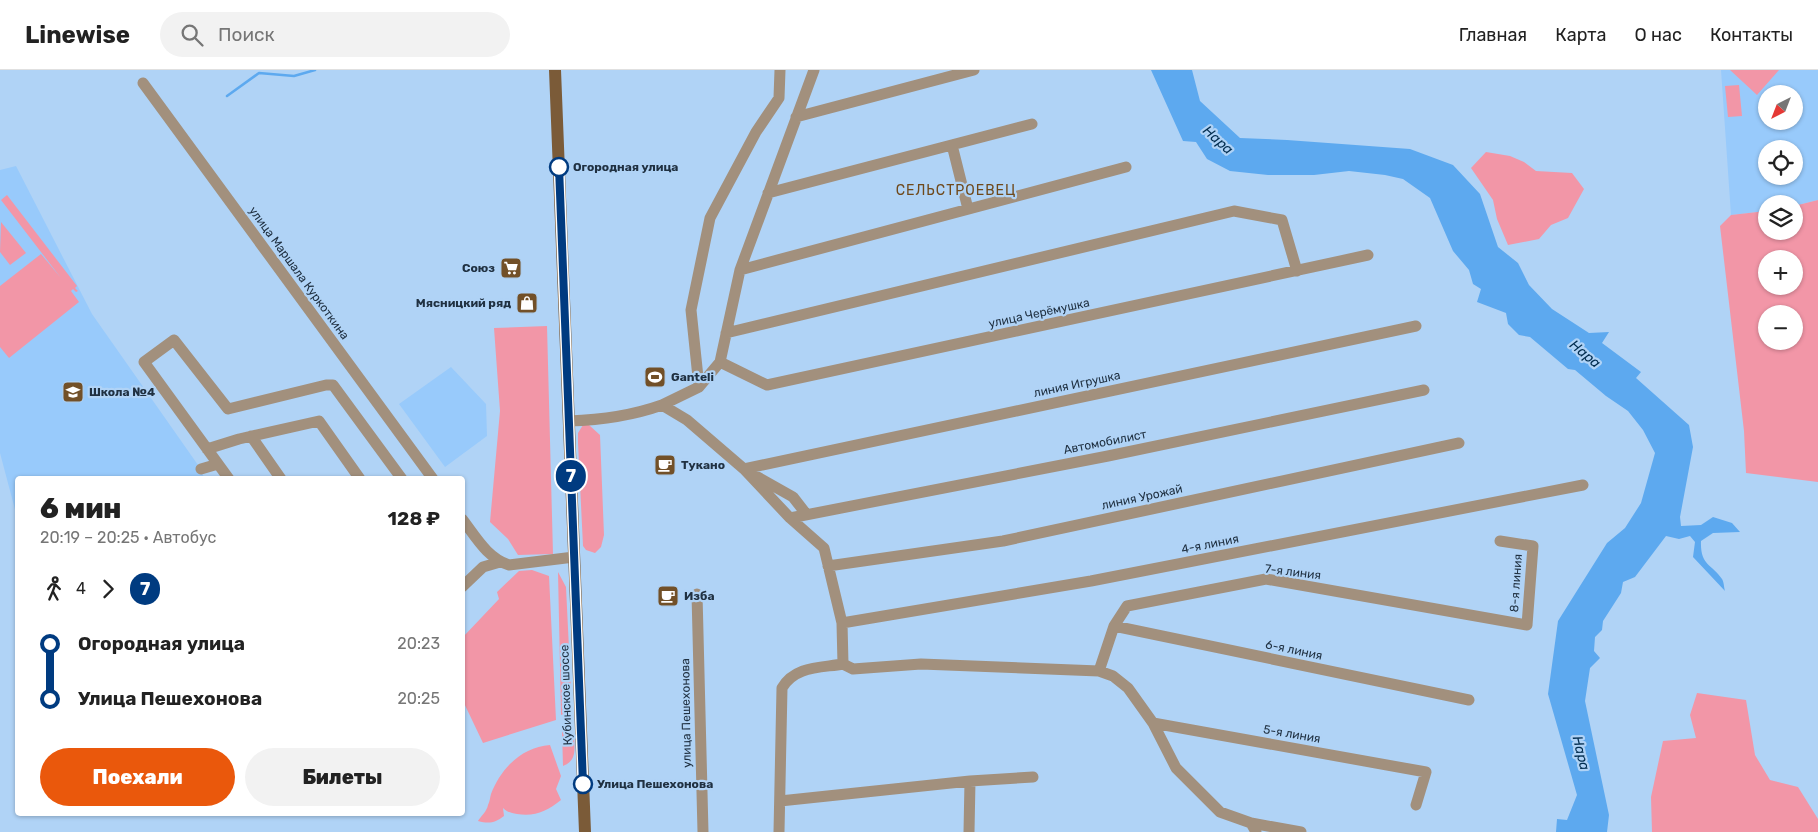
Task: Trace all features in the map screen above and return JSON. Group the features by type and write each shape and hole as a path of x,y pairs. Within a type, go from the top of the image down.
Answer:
{"main road":[{"path":"555,70 574,557"},
{"name":"Кубинское шоссе","path":"574,557 585,832"}],"street":[{"path":"699,387 691,310 710,218 756,132 779,98 780,70"},
{"path":"569,421 606,419 639,413 662,406 699,387 720,362 740,270 814,70"},
{"path":"796,117 974,70"},
{"name":"улица Маршала Куркоткина","path":"143,83 431,476"},
{"path":"768,193 1032,124"},
{"path":"952,145 968,209"},
{"path":"740,270 1126,167"},
{"path":"726,333 1234,212 1282,220 1297,271"},
{"name":"улица Черёмушка","path":"720,362 767,385 1368,255"},
{"name":"линия Игрушка","path":"744,469 1416,326"},
{"path":"227,476 144,362 174,340 228,409 326,385 333,385 400,476"},
{"name":"Автомобилист","path":"790,518 1108,456 1424,390"},
{"path":"662,406 688,420 744,469 790,518 824,548 842,623 843,664"},
{"path":"207,449 252,436 319,421 358,476"},
{"path":"252,436 279,476"},
{"name":"линия Урожай","path":"828,566 1003,541 1459,443"},
{"path":"201,470 218,464"},
{"path":"744,469 793,497 807,515"},
{"name":"4-я линия","path":"842,623 1091,581 1582,485"},
{"path":"465,523 492,557 509,565 574,557"},
{"name":"8-я линия","path":"1500,541 1533,546 1527,625"},
{"path":"465,583 483,567 500,562"},
{"name":"7-я линия","path":"1099,671 1114,626 1126,606 1266,579 1527,625"},
{"name":"улица Пешехонова","path":"697,594 703,832"},
{"name":"6-я линия","path":"1114,626 1469,700"},
{"path":"779,832 782,688 788,679 802,670 843,664 853,669 921,664 1099,671 1113,676 1128,688 1153,723 1176,768 1220,812 1254,828 1302,832"},
{"name":"5-я линия","path":"1153,723 1426,772 1416,806"},
{"path":"780,802 970,781 1033,777"},
{"path":"969,832 970,781"}],"shaded area":[{"path":"1721,70 1818,70 1818,200 1803,204 1803,195 1758,195 1758,212 1731,215"},
{"path":"1730,70 1779,70 1766,85 1758,85 1757,95"},
{"path":"1739,85 1742,116 1728,117 1725,86"},
{"path":"1486,152 1510,156 1524,162 1536,171 1572,173 1584,189 1568,218 1551,225 1539,239 1508,245 1497,219 1493,200 1471,168"},
{"name":"Школа №4","path":"16,166 92,314 198,465 204,476 15,476 15,509 0,453 0,170"},
{"path":"7,195 77,286 75,288 78,291 76,292 73,289 71,291 79,302 9,358 0,347 0,286 41,254 61,278 1,200"},
{"path":"1818,200 1818,482 1746,473 1744,431 1720,226 1731,215 1758,212 1758,240 1803,240 1803,204"},
{"path":"1,222 26,253 10,265 0,252"},
{"path":"547,326 553,554 518,555 508,539 490,522 500,411 494,328"},
{"path":"451,367 486,404 487,436 445,467 399,404"},
{"path":"583,425 589,425 600,435 604,535 601,547 595,553 586,550 583,546 578,433"},
{"path":"532,570 549,576 556,720 483,743 465,705 465,635 499,599 497,592 519,571"},
{"path":"558,572 566,587 572,711 561,715"},
{"path":"1697,693 1746,700 1755,755 1770,780 1798,787 1818,819 1818,832 1652,832 1651,797 1663,741 1696,738 1690,715"},
{"path":"562,731 569,731 574,735 573,757 563,766"},
{"path":"550,745 561,776 556,789 561,800 546,810 535,814 515,814 503,808 504,816 498,820 489,823 478,821 486,809 495,785 514,760 530,750"}],"water":[{"name":"Нара","path":"1151,70 1192,70 1200,101 1240,138 1410,149 1453,165 1480,194 1498,247 1518,263 1529,285 1552,309 1589,333 1609,332 1602,343 1641,372 1636,378 1689,425 1693,447 1680,517 1681,526 1701,525 1713,517 1732,523 1740,532 1713,533 1701,541 1702,555 1707,564 1722,579 1725,591 1693,557 1695,542 1690,536 1679,539 1666,536 1635,577 1623,582 1621,593 1603,621 1602,630 1595,637 1594,651 1600,658 1590,668 1585,701 1609,815 1607,832 1556,832 1557,819 1567,820 1577,795 1548,694 1558,621 1607,543 1625,528 1641,503 1655,453 1643,430 1628,411 1606,396 1575,370 1568,369 1530,337 1519,335 1508,324 1506,313 1477,302 1481,289 1473,284 1469,270 1453,251 1430,198 1403,179 1385,175 1349,171 1314,175 1268,175 1230,171 1207,159 1196,142 1183,141"}],"waterway":[{"path":"227,96 259,73 294,76 315,70"}],"bus line":[{"name":"7","path":"559,167 583,784"}],"place":[{"name":"Огородная улица","path":"559,167"},
{"name":"Союз","path":"511,268"},
{"name":"Мясницкий ряд","path":"527,303"},
{"name":"Ganteli","path":"655,377"},
{"name":"Школа №4","path":"73,392"},
{"name":"Тукано","path":"665,465"},
{"name":"Изба","path":"668,596"},
{"name":"Улица Пешехонова","path":"583,784"}],"district":[{"name":"СЕЛЬСТРОЕВЕЦ","path":"956,190"}]}
